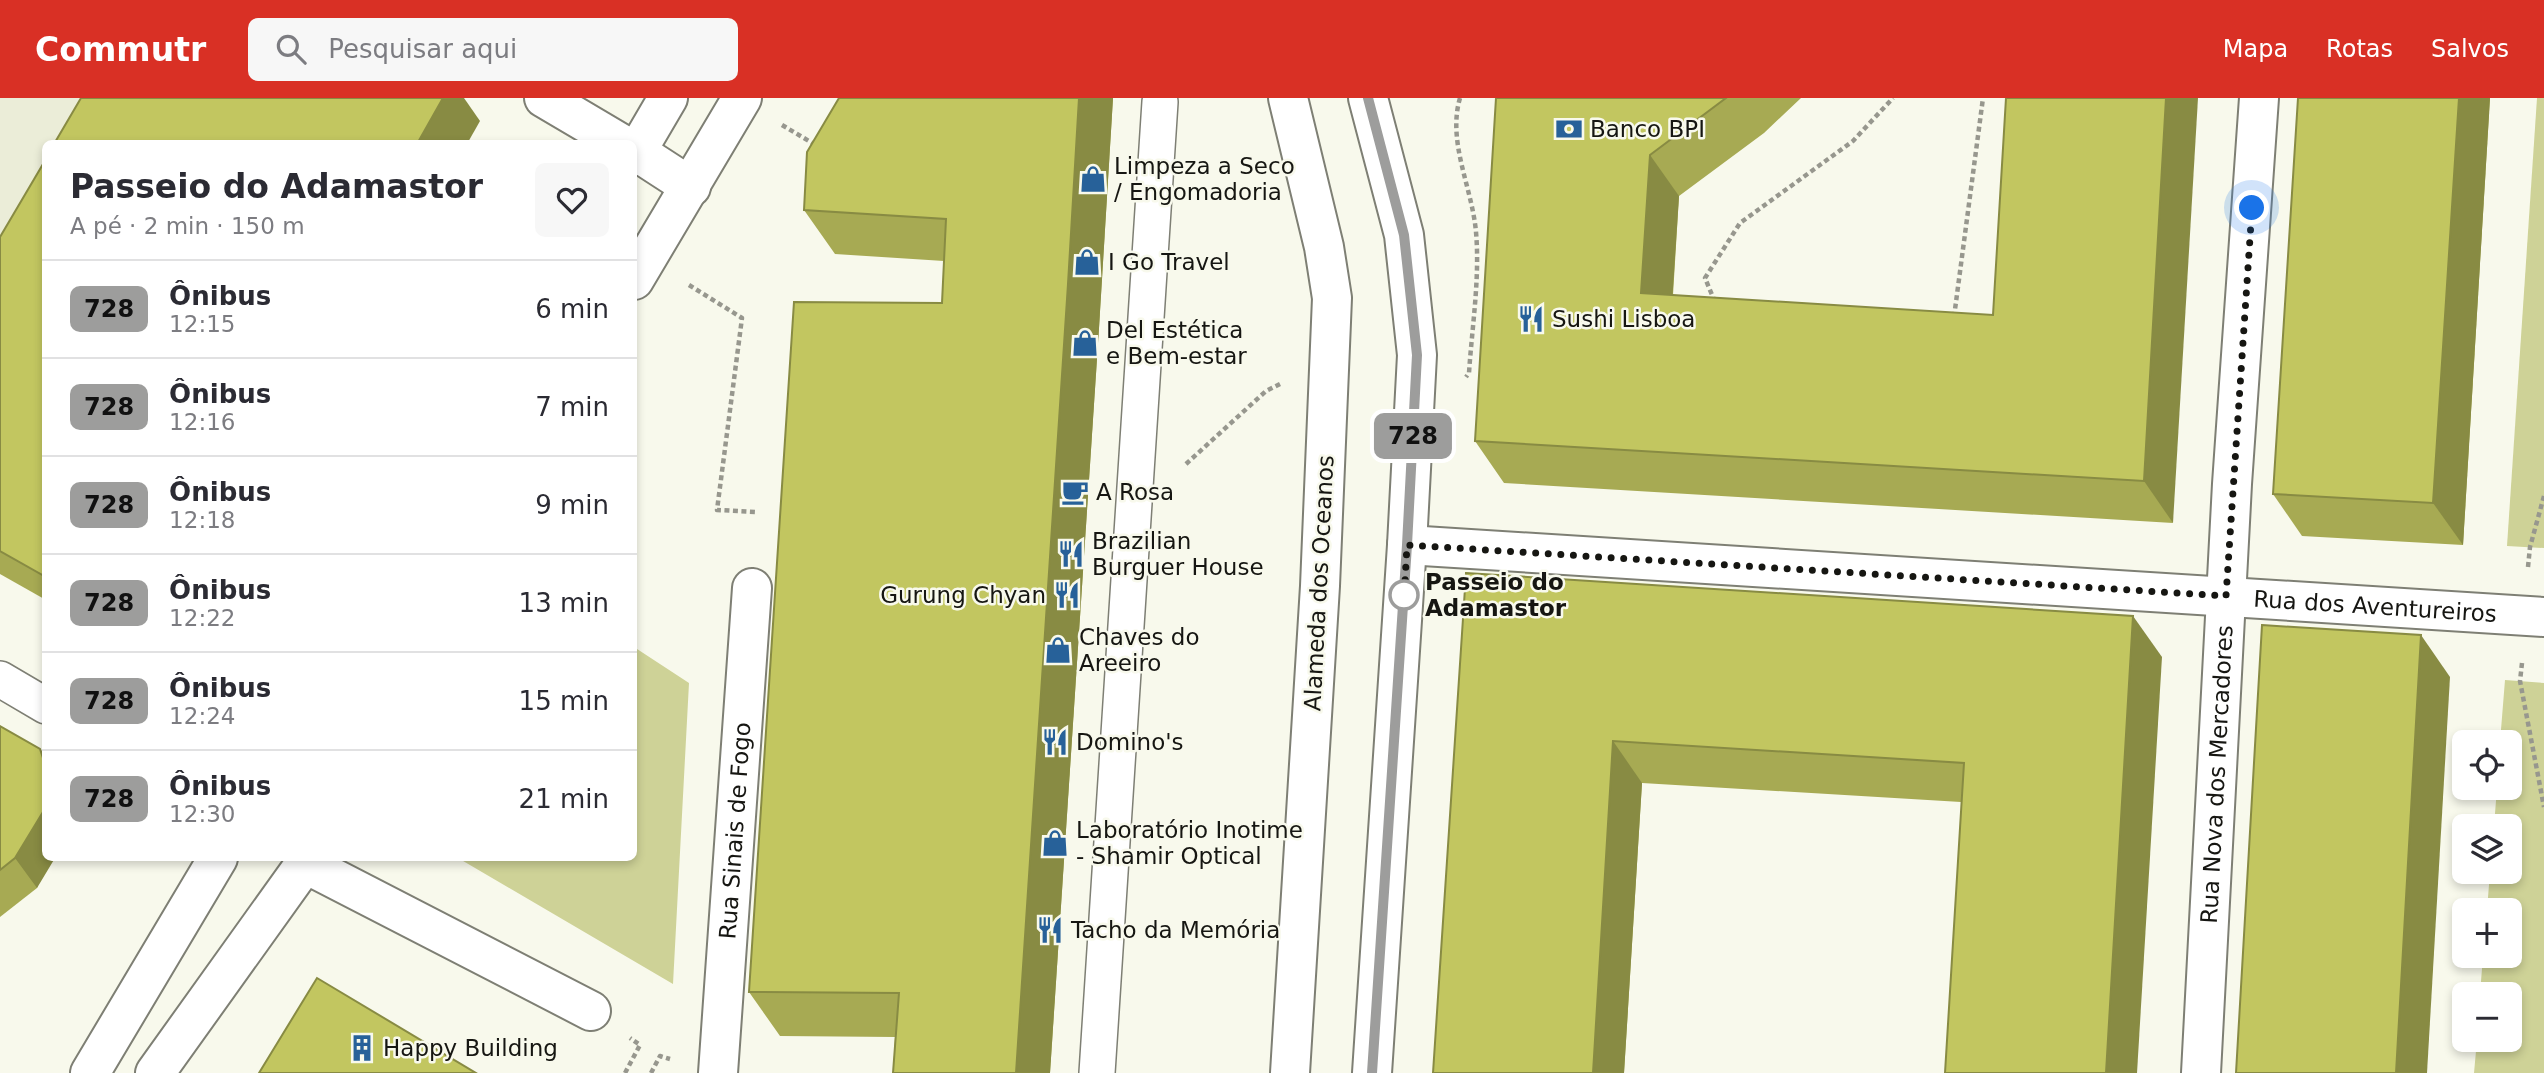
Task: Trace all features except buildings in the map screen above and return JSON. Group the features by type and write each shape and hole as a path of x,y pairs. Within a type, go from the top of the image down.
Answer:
{"street":[{"path":"544,98 614,140"},
{"path":"637,142 668,98"},
{"path":"639,269 691,187 742,98"},
{"name":"Alameda dos Oceanos","path":"1288,98 1324,247 1332,298 1319,600 1290,1073"},
{"path":"1368,98 1404,235 1417,355 1372,1073"},
{"name":"Rua Nova dos Mercadores","path":"2201,1073 2226,596 2259,98"},
{"path":"1097,1073 1160,102"},
{"path":"637,154 691,187"},
{"name":"Rua dos Aventureiros","path":"1407,545 2544,617"},
{"name":"Rua Sinais de Fogo","path":"718,1073 752,588"},
{"path":"0,679 42,704"},
{"path":"90,1073 216,861"},
{"path":"155,1073 307,861 591,1011"}],"path":[{"path":"1720,311 1705,278 1740,223 1853,141 1893,98"},
{"path":"1953,323 1983,98"},
{"path":"639,269 742,318 717,510 757,512"},
{"path":"625,1073 640,1045"},
{"path":"651,1073 660,1056"}],"shaded area":[{"path":"0,98 131,98 106,140 42,140 42,249 0,322"}],"green space":[{"path":"2537,98 2544,98 2544,548 2507,546"},
{"path":"637,649 689,683 673,984 463,861 637,861"},
{"path":"2505,680 2544,683 2544,1073 2474,1073 2476,1052 2522,1052 2522,982 2481,982 2482,968 2522,968 2522,898 2488,898 2489,884 2522,884 2522,814 2495,814 2496,800 2522,800 2522,730 2501,730"}],"bus line":[{"name":"728","path":"1368,98 1404,235 1417,355 1372,1073"}],"place":[{"name":"Banco BPI","path":"1569,129"},
{"name":"Limpeza a Seco / Engomadoria","path":"1093,179"},
{"name":"I Go Travel","path":"1087,262"},
{"name":"Sushi Lisboa","path":"1531,319"},
{"name":"Del Estética e Bem-estar","path":"1085,343"},
{"name":"A Rosa","path":"1075,492"},
{"name":"Brazilian Burguer House","path":"1071,554"},
{"name":"Gurung Chyan","path":"1067,595"},
{"name":"Passeio do Adamastor","path":"1404,595"},
{"name":"Chaves do Areeiro","path":"1058,650"},
{"name":"Domino's","path":"1055,742"},
{"name":"Laboratório Inotime - Shamir Optical","path":"1055,843"},
{"name":"Tacho da Memória","path":"1050,930"},
{"name":"Happy Building","path":"362,1048"}],"route":[{"path":"1404,595 1404,600 1407,545 2226,596 2252,208"}]}
